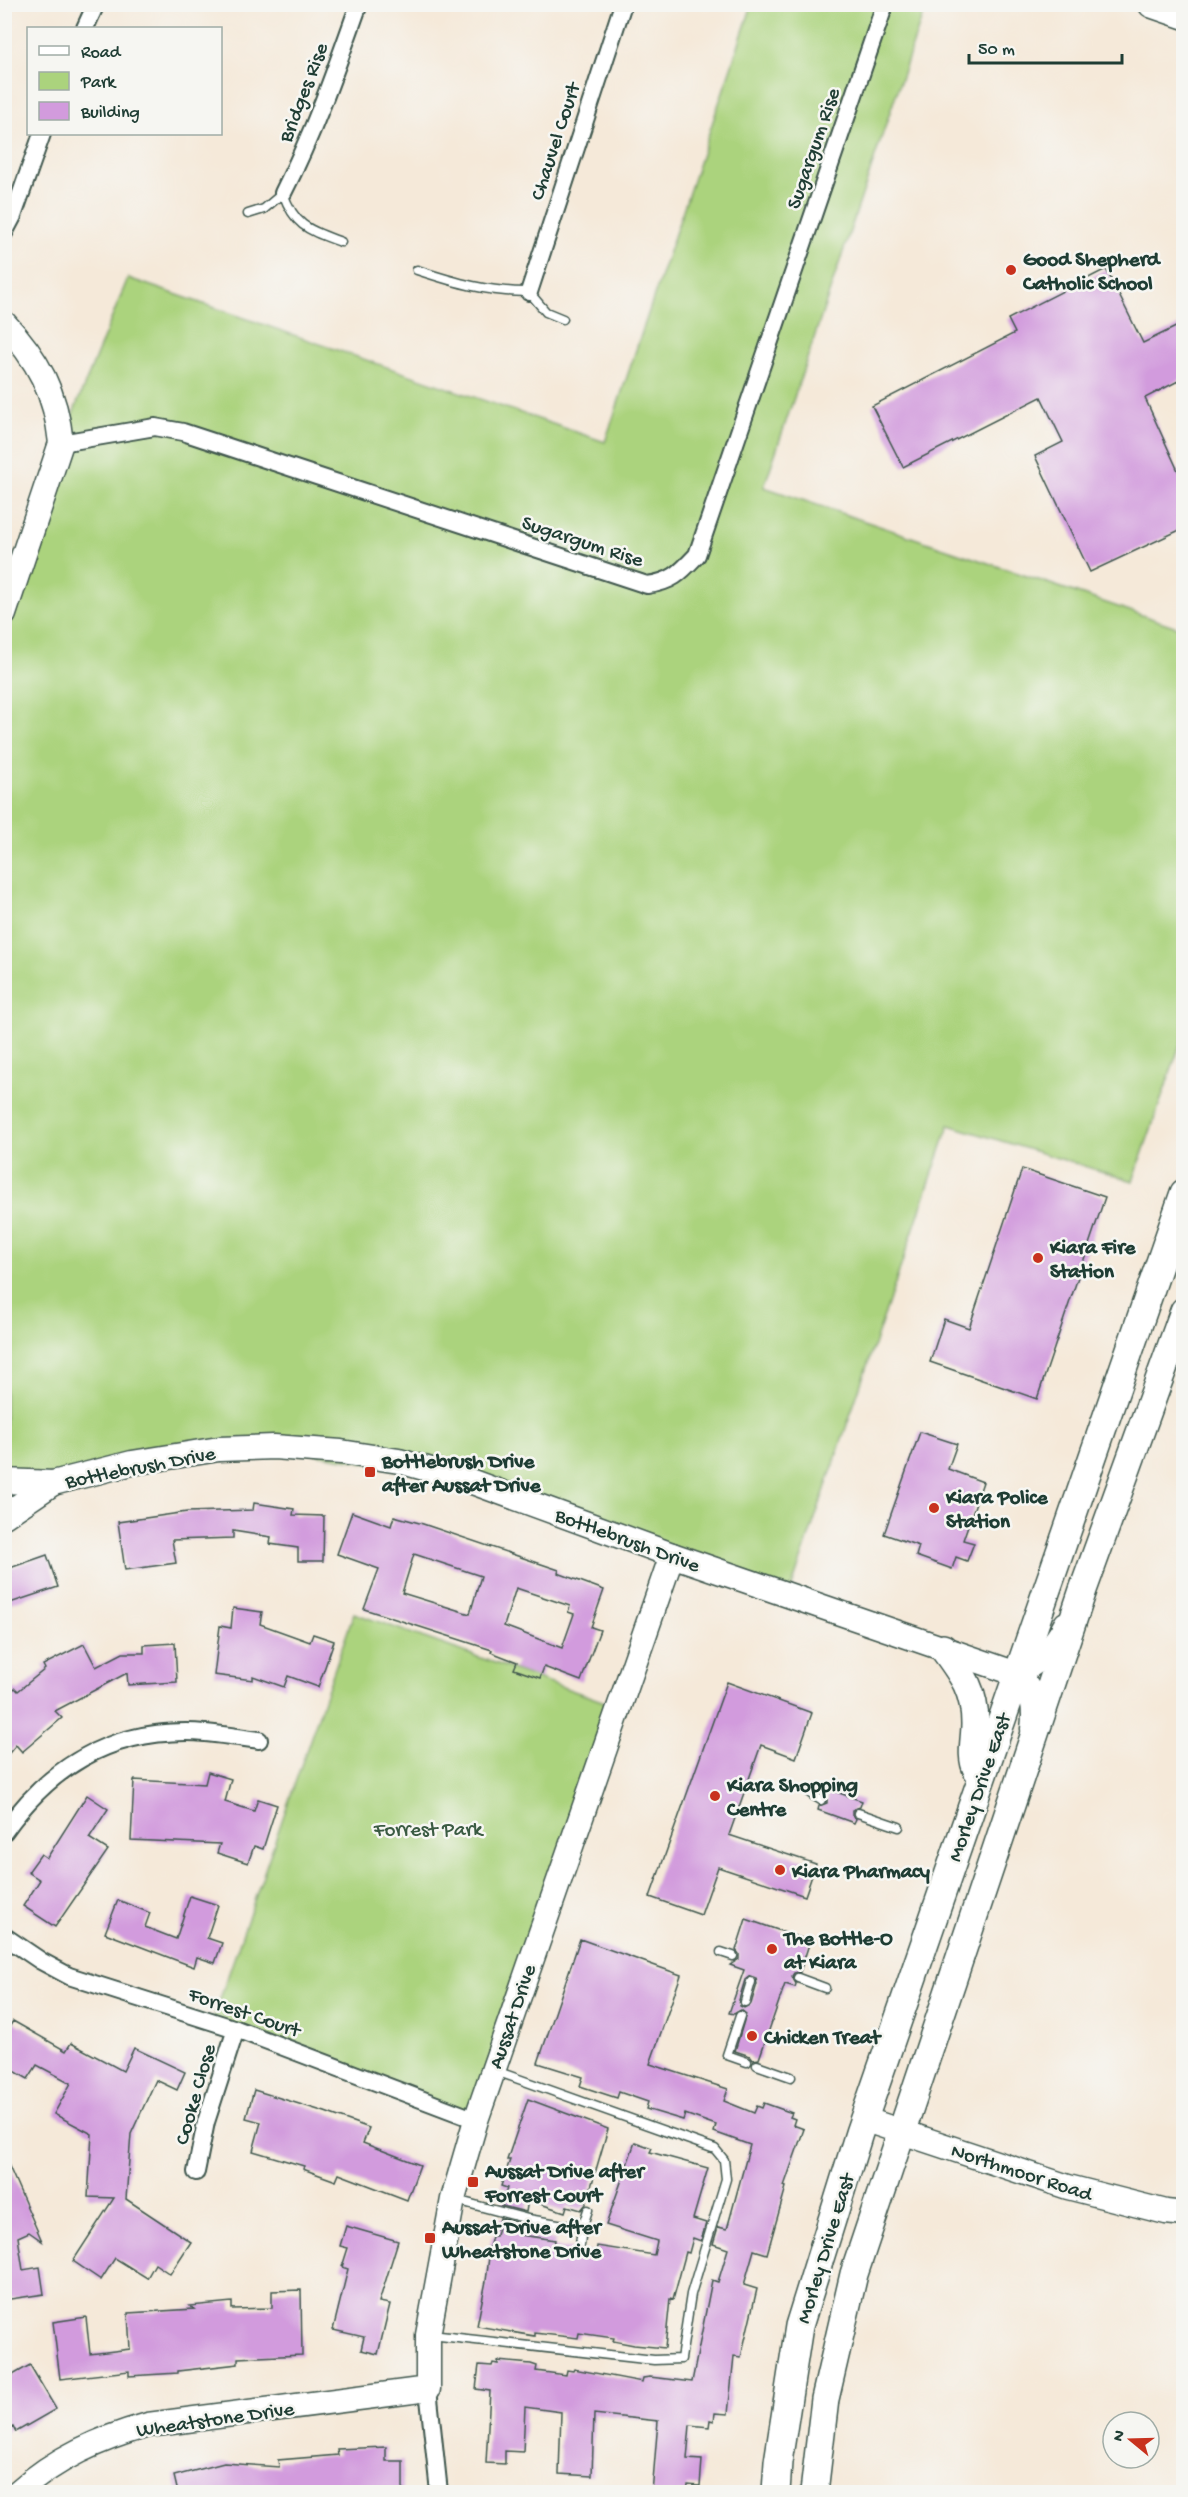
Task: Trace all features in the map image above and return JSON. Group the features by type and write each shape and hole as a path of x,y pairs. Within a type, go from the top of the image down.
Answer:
{"main road":[{"path":"1152,4 1184,15"},
{"name":"Morley Drive East","path":"776,2493 778,2462 799,2326 863,2119 980,1777 1181,1209"},
{"name":"Morley Drive East","path":"814,2493 825,2399 854,2274 1083,1590 1184,1311"},
{"path":"1091,1461 1102,1463 1114,1461 1132,1442 1143,1424"},
{"path":"943,1648 971,1690 975,1722 972,1761 980,1777"}],"street":[{"path":"86,27 96,4"},
{"name":"Bridges Rise","path":"283,193 303,154 324,102 358,4"},
{"name":"Chauvel Court","path":"529,292 623,4"},
{"name":"Sugargum Rise","path":"61,443 155,427 183,432 647,585 665,583 680,573 696,555 885,4"},
{"path":"4,233 13,216 42,135"},
{"path":"4,323 27,347 46,383 59,419 61,443 4,614"},
{"name":"Bottlebrush Drive","path":"4,1481 53,1483 132,1463 219,1449 274,1447 341,1452 399,1461 466,1480 672,1555 1017,1674"},
{"name":"Bottlebrush Drive","path":"4,1516 53,1483"},
{"path":"4,1494 4,1510"},
{"name":"Aussat Drive","path":"439,2493 428,2389 428,2335 453,2199 493,2070 672,1555"},
{"path":"1030,1749 1035,1710 1032,1695 1017,1674 1034,1664 1048,1651 1061,1634 1083,1590"},
{"path":"4,1832 39,1788 88,1753 109,1744 132,1737 164,1732 189,1732 259,1740"},
{"name":"Forrest Court","path":"4,1936 41,1961 69,1976 236,2029 476,2120"},
{"name":"Cooke Close","path":"196,2172 206,2122 236,2029"},
{"name":"Northmoor Road","path":"863,2119 902,2134 943,2145 1068,2187 1184,2214"},
{"name":"Wheatstone Drive","path":"18,2493 33,2479 83,2448 107,2437 148,2425 428,2389"}],"lane":[{"name":"Bridges Rise","path":"248,214 264,209 283,193"},
{"path":"283,193 290,213 311,231 341,242"},
{"path":"417,270 473,288 500,292 529,292 546,312 563,319"},
{"path":"811,1794 821,1800"},
{"path":"858,1812 899,1827"},
{"path":"721,1952 733,1956"},
{"path":"798,1978 825,1988"},
{"path":"745,2002 751,1982"},
{"path":"740,2016 727,2055 747,2062"},
{"path":"757,2065 791,2077"},
{"path":"428,2335 654,2360 681,2359 691,2294 726,2180 724,2160 715,2149 493,2070"},
{"path":"453,2199 528,2218 582,2228"},
{"path":"580,2246 582,2228 588,2210"}],"green space":[{"path":"752,5 926,5 764,487 1183,629 1183,1036 1133,1181 949,1125 789,1595 467,1480 274,1447 5,1481 5,614 61,443 128,278 605,442"},
{"name":"Forrest Park","path":"354,1613 619,1707 476,2120 212,2022"}],"building":[{"path":"1106,269 1143,343 1184,323 1184,378 1145,398 1184,484 1184,528 1090,572 1035,456 1063,442 1041,397 903,467 872,406 1015,333 1008,319"},
{"name":"Kiara Fire Station","path":"1022,1169 1105,1197 1037,1399 930,1362 944,1319 969,1328"},
{"name":"Kiara Police Station","path":"920,1432 957,1444 948,1469 983,1482 963,1540 974,1543 967,1561 956,1557 952,1569 916,1556 919,1546 884,1534"},
{"path":"254,1503 294,1509 293,1515 324,1516 323,1561 298,1561 298,1548 270,1544 271,1537 233,1531 233,1538 172,1540 176,1563 125,1570 118,1522 187,1512 253,1510"},
{"path":"352,1512 391,1526 394,1516 559,1570 558,1573 604,1590 591,1627 600,1630 581,1681 544,1667 540,1678 514,1669 517,1662 491,1652 492,1650 364,1609 379,1569 337,1554","holes":["414,1554 481,1576 470,1614 402,1593","516,1588 570,1606 568,1612 574,1614 562,1648 504,1626"]},
{"path":"47,1555 58,1587 4,1605 4,1570"},
{"path":"233,1608 262,1612 260,1624 310,1642 313,1634 334,1641 318,1687 288,1676 284,1687 253,1676 253,1680 214,1675 220,1626 231,1628"},
{"path":"175,1643 177,1682 128,1685 127,1673 55,1711 62,1718 22,1752 16,1745 4,1759 4,1697 15,1688 18,1691 45,1669 43,1665 84,1644 96,1667 123,1653 144,1653 144,1645"},
{"name":"Kiara Shopping Centre","path":"727,1682 812,1713 796,1758 761,1745 729,1835 816,1864 805,1896 718,1867 701,1915 650,1897"},
{"path":"208,1772 231,1779 225,1802 254,1811 258,1799 277,1805 263,1849 254,1846 248,1863 217,1853 220,1844 131,1840 134,1780 205,1784"},
{"path":"825,1788 862,1801 860,1807 852,1810 852,1815 856,1819 854,1823 818,1810 819,1806 827,1803 827,1797 823,1794"},
{"path":"87,1795 108,1809 89,1838 108,1850 55,1927 23,1906 40,1880 28,1872 41,1854 47,1858"},
{"path":"190,1896 218,1905 207,1938 222,1943 215,1963 197,1957 194,1967 105,1933 118,1900 150,1913 145,1927 176,1939"},
{"path":"746,1919 810,1941 800,1972 792,1976 795,1987 785,1984 759,2059 753,2060 750,2056 735,2051 746,2014 741,2010 734,2014 729,2013 744,1970 730,1965 739,1959 736,1950","holes":["750,1976 756,1978 757,1984 751,2004 744,2008 740,2006 739,2000 745,1980"]},
{"path":"580,1939 681,1975 650,2064 728,2089 724,2101 754,2113 757,2106 762,2108 764,2103 792,2113 790,2117 795,2119 793,2125 804,2129 784,2186 786,2187 767,2254 754,2250 744,2285 757,2289 741,2357 734,2356 728,2414 715,2413 714,2421 710,2420 709,2427 690,2425 687,2459 702,2460 700,2486 688,2485 687,2493 652,2493 658,2421 594,2414 592,2476 559,2474 561,2412 525,2407 523,2452 505,2451 505,2464 486,2463 490,2391 476,2389 479,2365 492,2366 493,2363 498,2364 498,2361 531,2364 537,2366 536,2371 566,2375 567,2370 573,2371 574,2369 642,2382 643,2378 650,2377 692,2382 712,2280 718,2282 728,2249 713,2244 718,2227 727,2229 750,2145 714,2132 716,2125 685,2114 683,2120 646,2109 648,2102 619,2092 617,2098 580,2086 583,2077 538,2063"},
{"path":"13,2021 66,2051 71,2043 123,2071 134,2048 185,2072 177,2090 156,2080 131,2134 126,2199 191,2242 170,2274 155,2264 147,2278 115,2258 101,2280 73,2261 114,2198 88,2197 92,2134 54,2114 71,2083 37,2065 28,2079 4,2065 4,2035"},
{"path":"254,2090 369,2128 363,2143 420,2165 407,2200 339,2174 336,2181 303,2169 304,2166 253,2151 261,2122 246,2118"},
{"path":"528,2099 608,2129 586,2204 581,2210 567,2206 565,2212 528,2200 526,2212 502,2206 507,2188 501,2186 510,2160 507,2160"},
{"path":"635,2142 652,2148 650,2152 708,2168 693,2219 706,2223 701,2241 693,2238 689,2253 686,2252 673,2300 670,2299 665,2348 634,2345 613,2341 614,2338 579,2333 578,2338 535,2333 535,2336 477,2326 486,2281 489,2257 487,2257 492,2236 496,2236 500,2218 523,2224 521,2235 555,2240 554,2247 596,2253 597,2246 654,2255 657,2241 606,2225"},
{"path":"4,2155 42,2241 29,2232 18,2237 23,2270 40,2267 44,2294 4,2300"},
{"path":"346,2226 398,2241 379,2302 390,2304 378,2354 361,2350 364,2337 333,2330 348,2269 342,2267 348,2248 340,2246"},
{"path":"301,2290 302,2355 238,2358 238,2364 178,2371 178,2373 129,2376 129,2371 60,2379 53,2322 86,2317 90,2354 130,2349 128,2313 194,2309 190,2306 232,2302 232,2309 272,2308 272,2291"},
{"path":"30,2365 56,2409 16,2432 13,2426 4,2434 4,2380"},
{"path":"386,2447 386,2461 403,2461 403,2493 178,2493 174,2476 224,2463 279,2467 278,2460 338,2455 337,2449"}],"place":[{"name":"Good Shepherd Catholic School","path":"1011,270"},
{"name":"Kiara Fire Station","path":"1038,1258"},
{"name":"Bottlebrush Drive after Aussat Drive","path":"370,1472"},
{"name":"Kiara Police Station","path":"934,1508"},
{"name":"Kiara Shopping Centre","path":"715,1796"},
{"name":"Kiara Pharmacy","path":"780,1870"},
{"name":"The Bottle-O at Kiara","path":"772,1949"},
{"name":"Chicken Treat","path":"752,2036"},
{"name":"Aussat Drive after Forrest Court","path":"473,2182"},
{"name":"Aussat Drive after Wheatstone Drive","path":"430,2238"}]}
